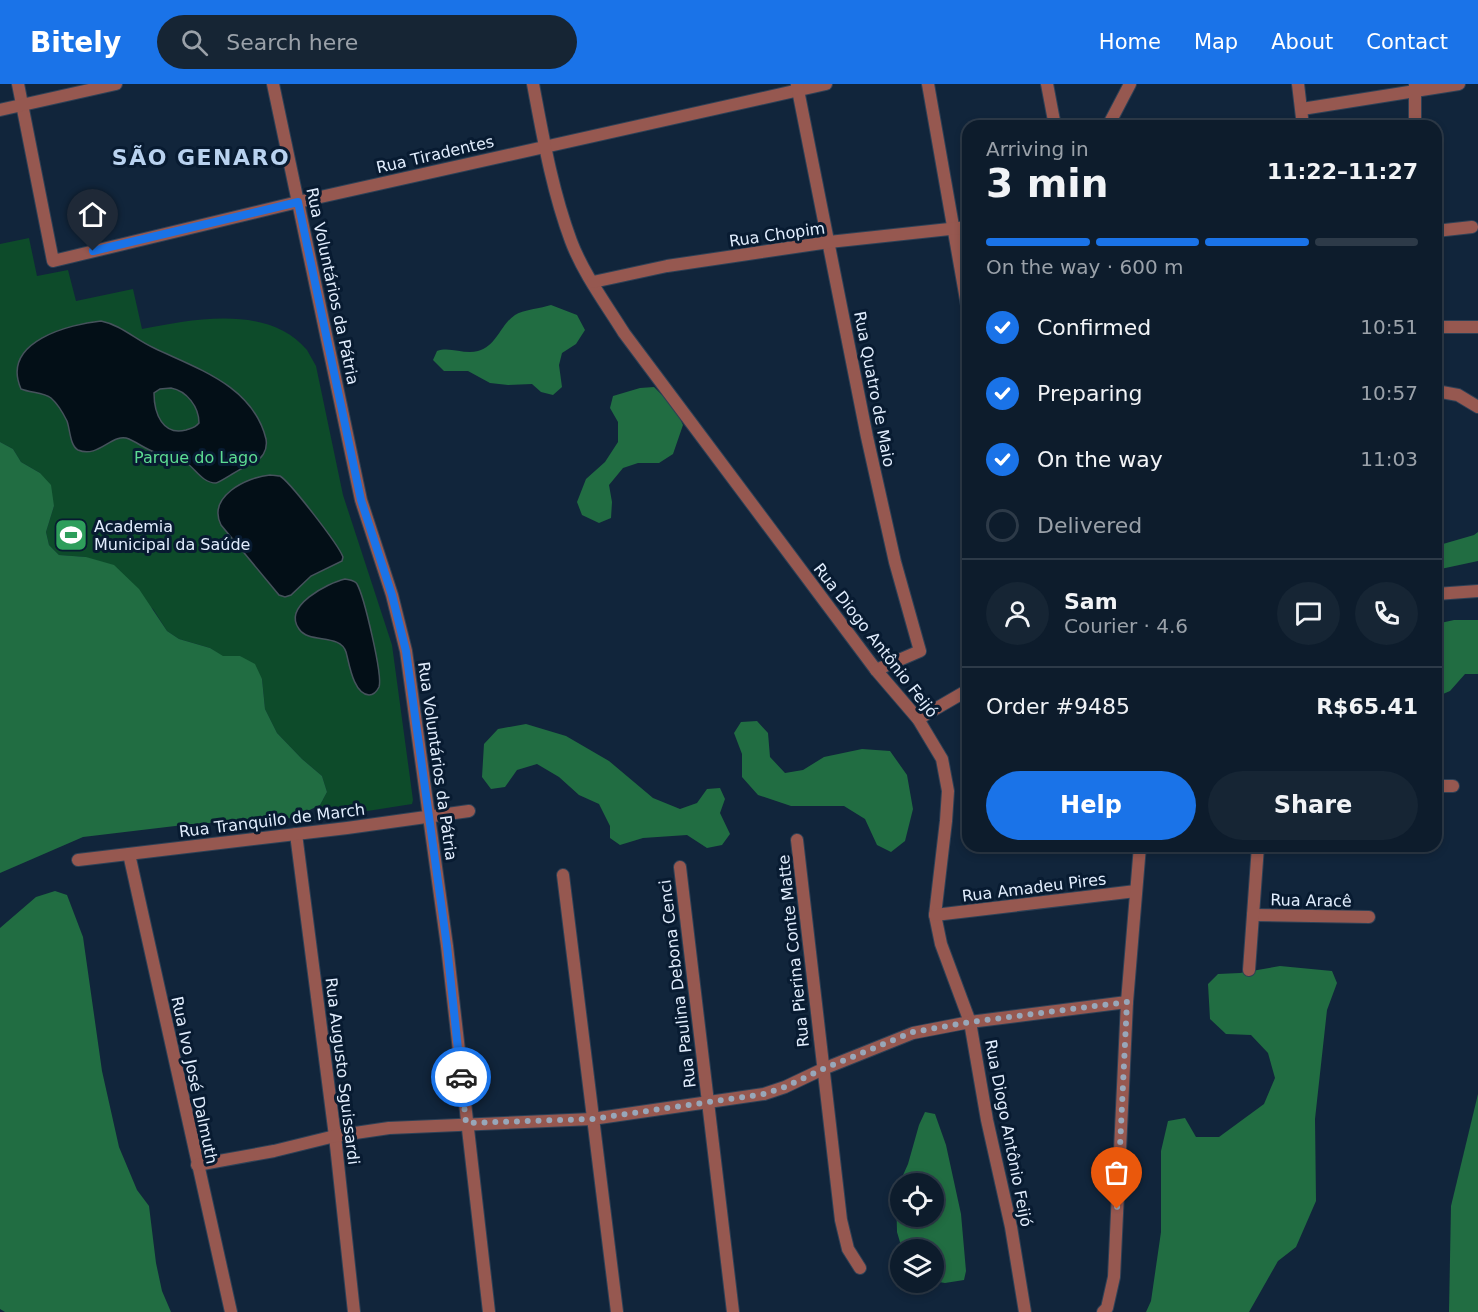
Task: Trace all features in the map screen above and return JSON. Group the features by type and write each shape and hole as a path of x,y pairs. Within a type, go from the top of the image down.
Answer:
{"street":[{"path":"18,84 22,105"},
{"path":"0,111 116,84"},
{"name":"Rua Voluntários da Pátria","path":"273,84 361,500 392,595 406,651 447,946 489,1312"},
{"name":"Rua Diogo Antônio Feijó","path":"533,84 558,201 572,243 593,282 624,333 876,670 918,719 942,759 948,791 935,915 941,944 970,1022 987,1120 1011,1227 1025,1312"},
{"name":"Rua Tiradentes","path":"22,105 53,261 797,87 826,84"},
{"path":"928,84 962,276"},
{"path":"1047,84 1054,120"},
{"path":"1111,120 1130,84"},
{"path":"1298,84 1303,120"},
{"path":"1302,109 1415,88 1460,84"},
{"name":"Rua Quatro de Maio","path":"797,87 867,437 895,562 920,651 876,670"},
{"path":"1414,120 1415,88"},
{"path":"1442,230 1472,227"},
{"name":"Rua Chopim","path":"593,282 668,266 829,242 962,228"},
{"path":"1442,327 1478,327"},
{"path":"1442,392 1458,394 1478,407"},
{"path":"1442,594 1478,591"},
{"path":"918,719 962,693"},
{"path":"1442,786 1453,786"},
{"name":"Rua Tranquilo de March","path":"78,860 469,811"},
{"name":"Rua Augusto Sguissardi","path":"296,834 335,1136 354,1312"},
{"name":"Rua Pierina Conte Matte","path":"797,840 841,1220 848,1250 860,1268"},
{"path":"1103,1312 1107,1308 1114,1278 1127,1002 1139,852"},
{"path":"1249,970 1258,852"},
{"name":"Rua Ivo José Dalmuth","path":"129,854 231,1312"},
{"name":"Rua Paulina Debona Cenci","path":"680,867 733,1312"},
{"path":"563,875 617,1312"},
{"name":"Rua Amadeu Pires","path":"935,915 1136,891"},
{"name":"Rua Aracê","path":"1253,915 1369,917"},
{"path":"197,1165 274,1151 335,1136 389,1128 592,1119 764,1094 913,1032 970,1022 1127,1002"}],"green space":[{"name":"Parque do Lago","path":"29,238 37,276 68,270 76,301 133,289 142,329 206,319 229,318 272,326 291,335 307,350 316,366 343,495 392,645 412,804 323,818 320,805 327,792 322,776 277,733 265,709 262,679 240,656 223,657 210,648 179,639 167,631 153,609 86,557 59,555 49,545 46,532 54,506 40,473 21,462 13,449 0,442 0,244"},
{"path":"551,305 577,315 585,330 576,344 562,353 559,365 562,387 553,395 541,392 532,384 490,383 468,371 444,371 433,360 437,351 447,349 478,351 490,345 515,315"},
{"path":"654,387 675,408 683,425 673,454 659,463 638,463 623,468 609,485 612,502 611,518 599,523 582,515 577,502 586,479 605,462 618,442 618,422 610,408 613,396 640,388"},
{"path":"0,442 13,449 21,462 40,473 51,485 54,506 46,532 49,545 59,555 86,557 114,565 139,589 167,631 179,639 210,648 223,656 240,656 255,664 262,679 265,709 277,733 322,776 327,792 320,805 293,818 192,824 83,837 0,873"},
{"path":"1478,532 1478,561 1442,569 1442,544"},
{"path":"1478,620 1478,674 1465,674 1450,691 1442,694 1442,623"},
{"path":"757,721 768,733 770,757 785,773 803,770 824,757 862,749 890,751 907,775 913,809 905,841 891,852 877,845 865,819 844,806 791,806 758,795 742,777 742,754 734,733 741,722"},
{"path":"526,724 566,736 609,761 653,798 680,809 697,803 707,789 720,788 725,799 720,813 730,834 722,845 707,848 687,835 643,838 620,845 610,838 610,826 599,804 579,795 559,777 537,764 517,770 505,787 491,789 482,777 484,744 498,729"},
{"path":"55,891 67,895 83,937 102,1071 119,1147 137,1190 149,1206 156,1263 162,1291 171,1312 5,1312 0,1309 0,928 36,897"},
{"path":"1280,966 1332,971 1337,983 1327,1010 1315,1119 1316,1201 1296,1247 1278,1261 1249,1312 1146,1312 1151,1301 1161,1232 1161,1151 1168,1121 1185,1118 1196,1137 1219,1137 1264,1104 1275,1078 1268,1053 1251,1035 1226,1034 1210,1019 1208,984 1218,974 1240,973"},
{"path":"1478,1094 1478,1312 1449,1312 1451,1206"},
{"path":"925,1112 935,1114 946,1145 961,1214 966,1271 964,1280 944,1283 944,1239 899,1239 897,1227 944,1227 944,1173 904,1173"}],"shaded area":[{"path":"101,321 115,326 147,345 205,372 236,392 249,405 266,439 265,451 261,457 216,483 203,479 183,460 153,452 129,439 117,439 99,449 86,452 75,448 67,421 56,403 45,395 21,389 17,372 20,359 29,347 42,338 57,331","holes":["160,389 177,390 187,396 197,411 199,423 193,428 171,430 161,422 158,416 154,393"]},
{"path":"270,475 280,476 293,489 324,527 343,557 342,561 311,576 291,595 285,597 279,595 221,525 218,515 219,506 231,490 250,480"},
{"path":"345,579 357,584 372,636 379,687 370,695 364,693 355,684 343,646 338,642 304,634 295,620 297,612 309,597 328,585"}],"way so far":[{"path":"461,1077 466,1123 592,1119 764,1094 913,1032 970,1022 1127,1002 1117,1209"}],"place":[{"name":"Academia Municipal da Saúde","path":"71,535"}],"district":[{"name":"SÃO GENARO","path":"201,157"}],"route":[{"path":"93,251 298,202 361,500 392,595 406,651 447,946 461,1077"}]}
